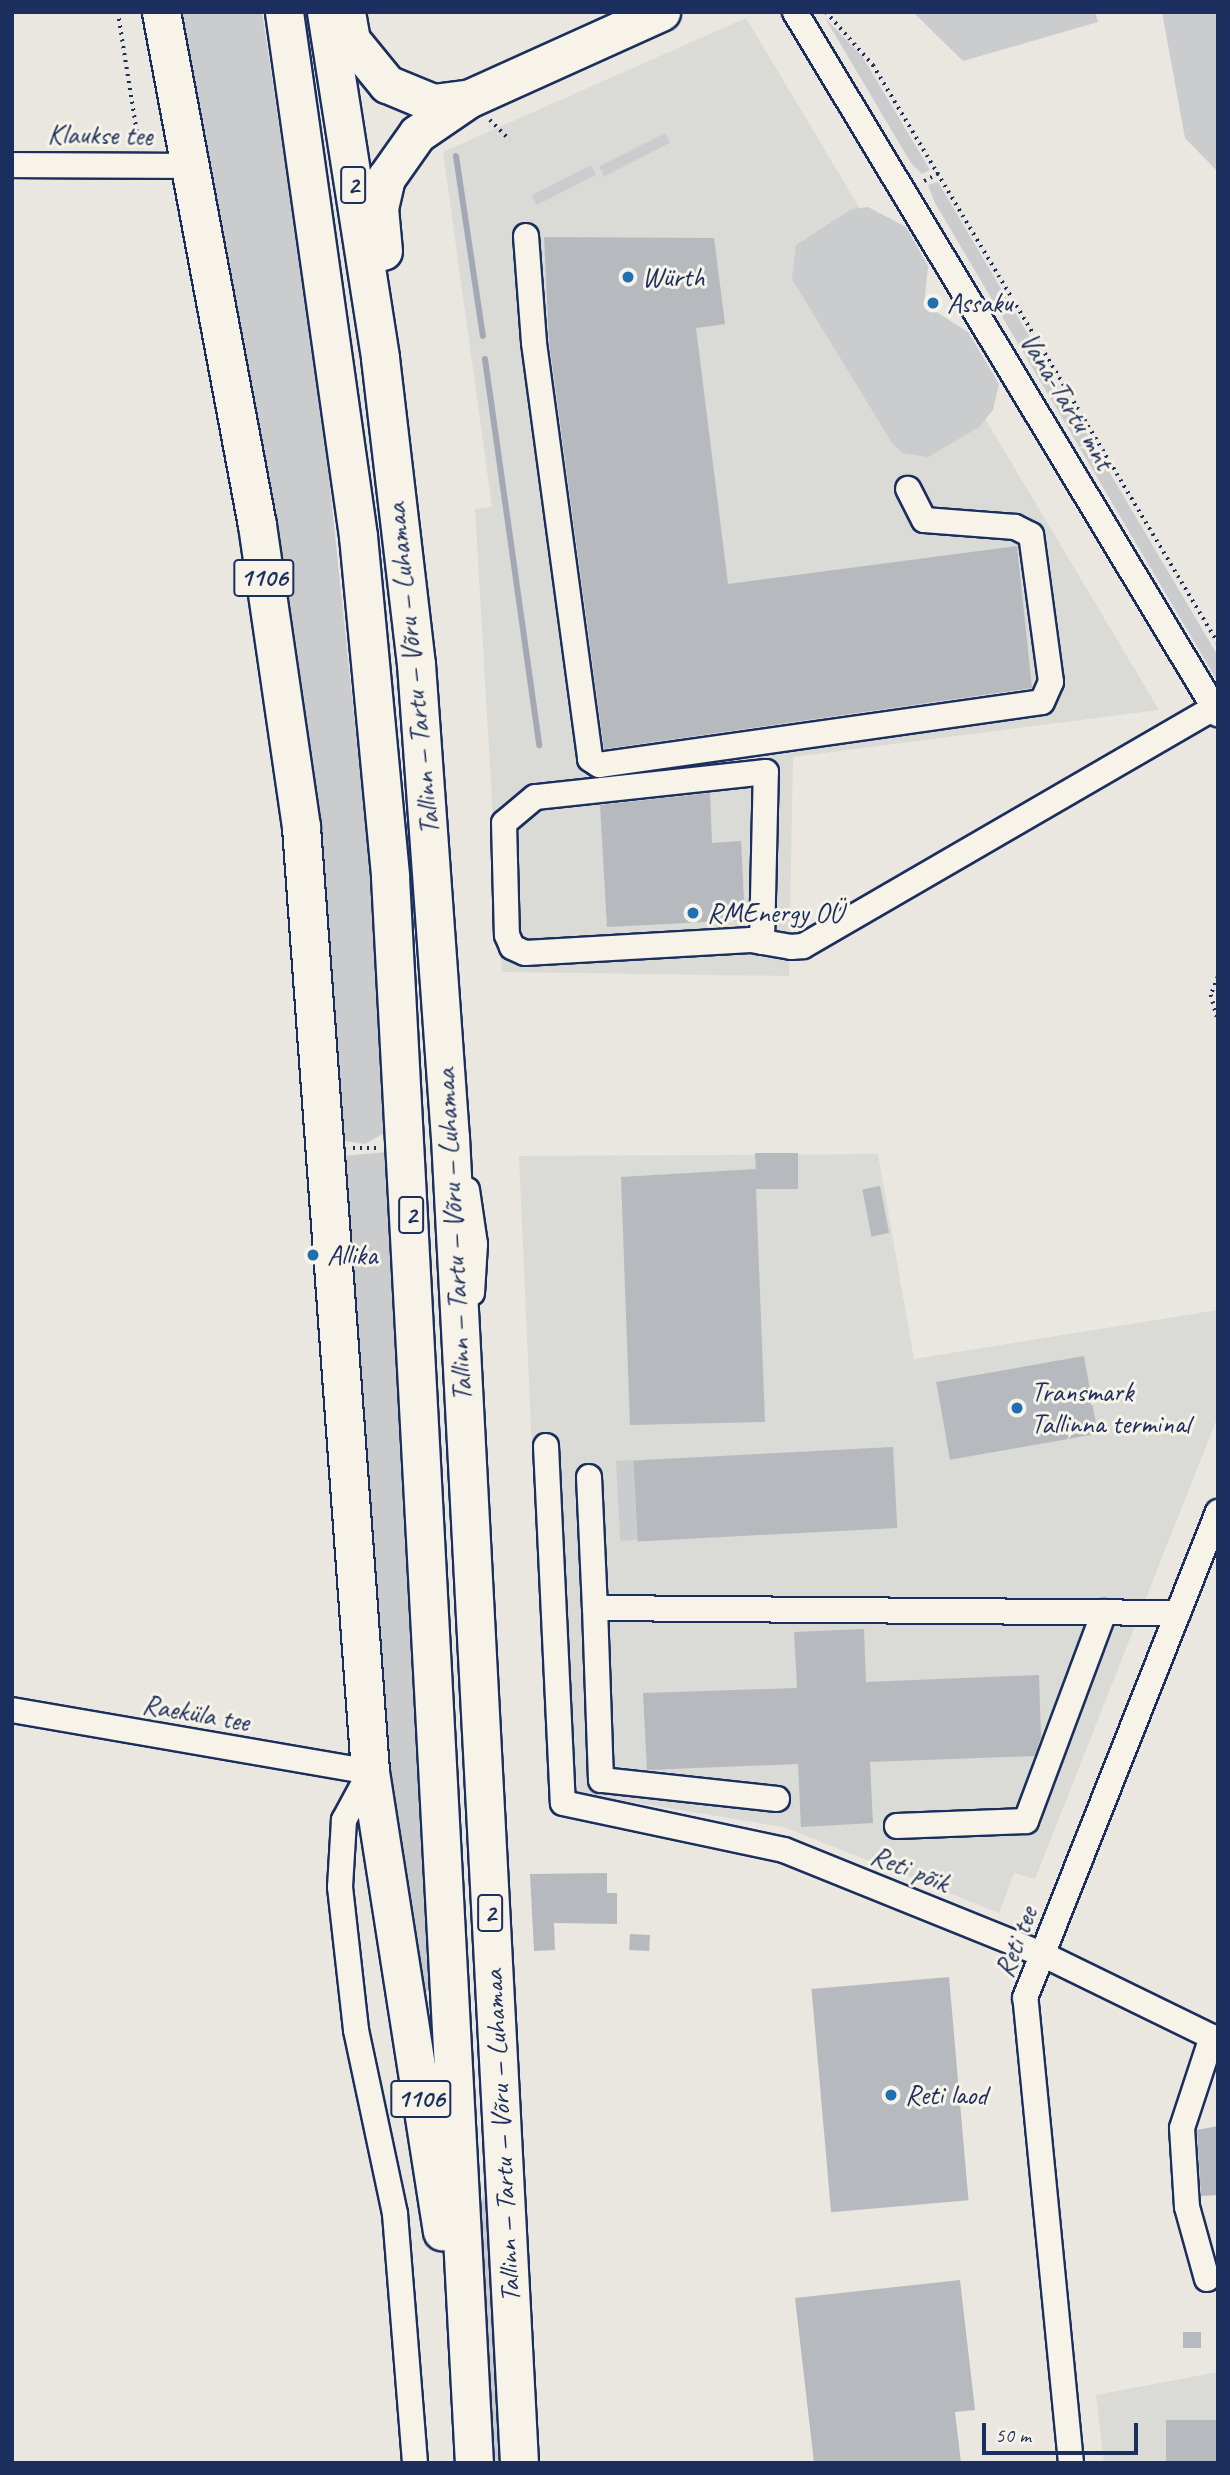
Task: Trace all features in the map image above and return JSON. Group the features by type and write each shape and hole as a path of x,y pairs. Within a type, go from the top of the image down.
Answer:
{"highway":[{"name":"1106","path":"161,12 257,526 301,827 370,1772 441,2228 452,2366 472,2424"},
{"name":"Tallinn — Tartu — Võru — Luhamaa","path":"284,12 358,536 391,891 474,2463"},
{"name":"Tallinn — Tartu — Võru — Luhamaa","path":"326,12 380,358 416,664 451,1153 519,2463"},
{"path":"346,12 351,40 387,84 433,103 468,99"},
{"path":"380,358 387,288 379,208 386,178 416,135 468,99 661,12"}],"street":[{"name":"Vana-Tartu mnt","path":"795,12 1034,403 1216,711"},
{"path":"827,65 867,103 919,184 1034,403"},
{"name":"Klaukse tee","path":"12,165 188,166"},
{"path":"526,236 536,356 590,759 599,765 1042,702 1051,682 1031,535 1014,527 924,520 908,489"},
{"path":"762,942 766,772 535,797 504,823 507,934 512,947 525,953 762,942 803,946 1216,711"},
{"path":"546,1446 555,1645 596,1646"},
{"path":"589,1477 601,1780 777,1799"},
{"name":"Reti tee","path":"1071,2463 1025,1998 1218,1512"},
{"path":"595,1608 1178,1613"},
{"path":"897,1826 1026,1821 1104,1612"},
{"name":"Reti põik","path":"555,1645 563,1803 784,1850 1042,1954 1215,2039"},
{"name":"Raeküla tee","path":"12,1710 370,1772"},
{"path":"370,1772 344,1820 341,1887 356,2030 395,2214 415,2463"},
{"path":"1207,2279 1187,2207 1181,2141 1215,2039"}],"path":[{"path":"118,12 143,165"},
{"path":"826,12 860,45 1218,643"},
{"path":"924,181 939,173"},
{"path":"1218,977 1211,995 1218,1021"}],"shaded area":[{"path":"178,12 262,12 321,402 369,858 386,1132 365,1144 345,1141 302,710"},
{"path":"1095,12 1098,22 963,61 914,13"},
{"path":"1162,12 1218,12 1218,172 1185,138"},
{"path":"746,18 1159,710 793,757 789,976 502,972 475,509 492,507 443,152"},
{"path":"825,18 862,56 930,170 922,174 911,163"},
{"path":"665,133 670,143 604,176 599,167"},
{"path":"591,165 596,175 536,205 531,195"},
{"path":"938,182 1218,656 1218,682 935,203 928,185"},
{"path":"868,207 906,227 928,266 925,297 935,311 968,332 999,384 993,410 979,427 928,457 902,453 892,443 792,279 796,245 852,209"},
{"path":"387,1152 431,1988 423,1995 393,1850 343,1156"},
{"path":"878,1154 914,1359 1218,1310 1218,1416 1035,1879 1014,1873 999,1913 784,1827 547,1788 519,1156"},
{"path":"633,1460 637,1540 620,1541 616,1461"},
{"path":"487,2187 502,2463 493,2463 480,2204"},
{"path":"1218,2372 1218,2463 1104,2463 1096,2395"}],"building":[{"path":"544,237 714,238 725,324 696,328 728,584 1017,546 1032,688 604,749 549,341"},
{"path":"710,793 712,843 741,841 745,920 607,927 600,805"},
{"path":"755,1153 798,1153 798,1189 756,1189 765,1422 630,1425 621,1177 756,1169"},
{"path":"880,1186 889,1233 871,1237 862,1189"},
{"name":"Transmark Tallinna terminal","path":"1084,1356 1098,1434 950,1460 936,1382"},
{"path":"893,1447 897,1528 638,1541 633,1461"},
{"path":"864,1629 866,1682 1039,1675 1041,1737 1035,1756 870,1762 873,1823 801,1827 798,1764 647,1770 643,1693 797,1688 794,1632"},
{"path":"607,1873 607,1893 617,1893 617,1924 554,1923 555,1950 534,1951 530,1874"},
{"path":"630,1934 650,1935 649,1951 629,1950"},
{"name":"Reti laod","path":"949,1977 969,2200 831,2212 812,1989"},
{"path":"1218,2126 1218,2195 1201,2196 1197,2130"},
{"path":"960,2280 975,2410 955,2412 961,2463 814,2463 795,2298"},
{"path":"1183,2332 1201,2332 1201,2348 1183,2348"},
{"path":"1166,2420 1218,2420 1218,2463 1166,2463"}],"waterway":[{"path":"456,156 483,336"},
{"path":"485,359 539,745"}],"place":[{"name":"Würth","path":"628,277"},
{"name":"Assaku","path":"933,303"},
{"name":"RMEnergy OÜ","path":"693,913"},
{"name":"Allika","path":"313,1255"},
{"name":"Transmark Tallinna terminal","path":"1017,1408"},
{"name":"Reti laod","path":"891,2095"}]}
